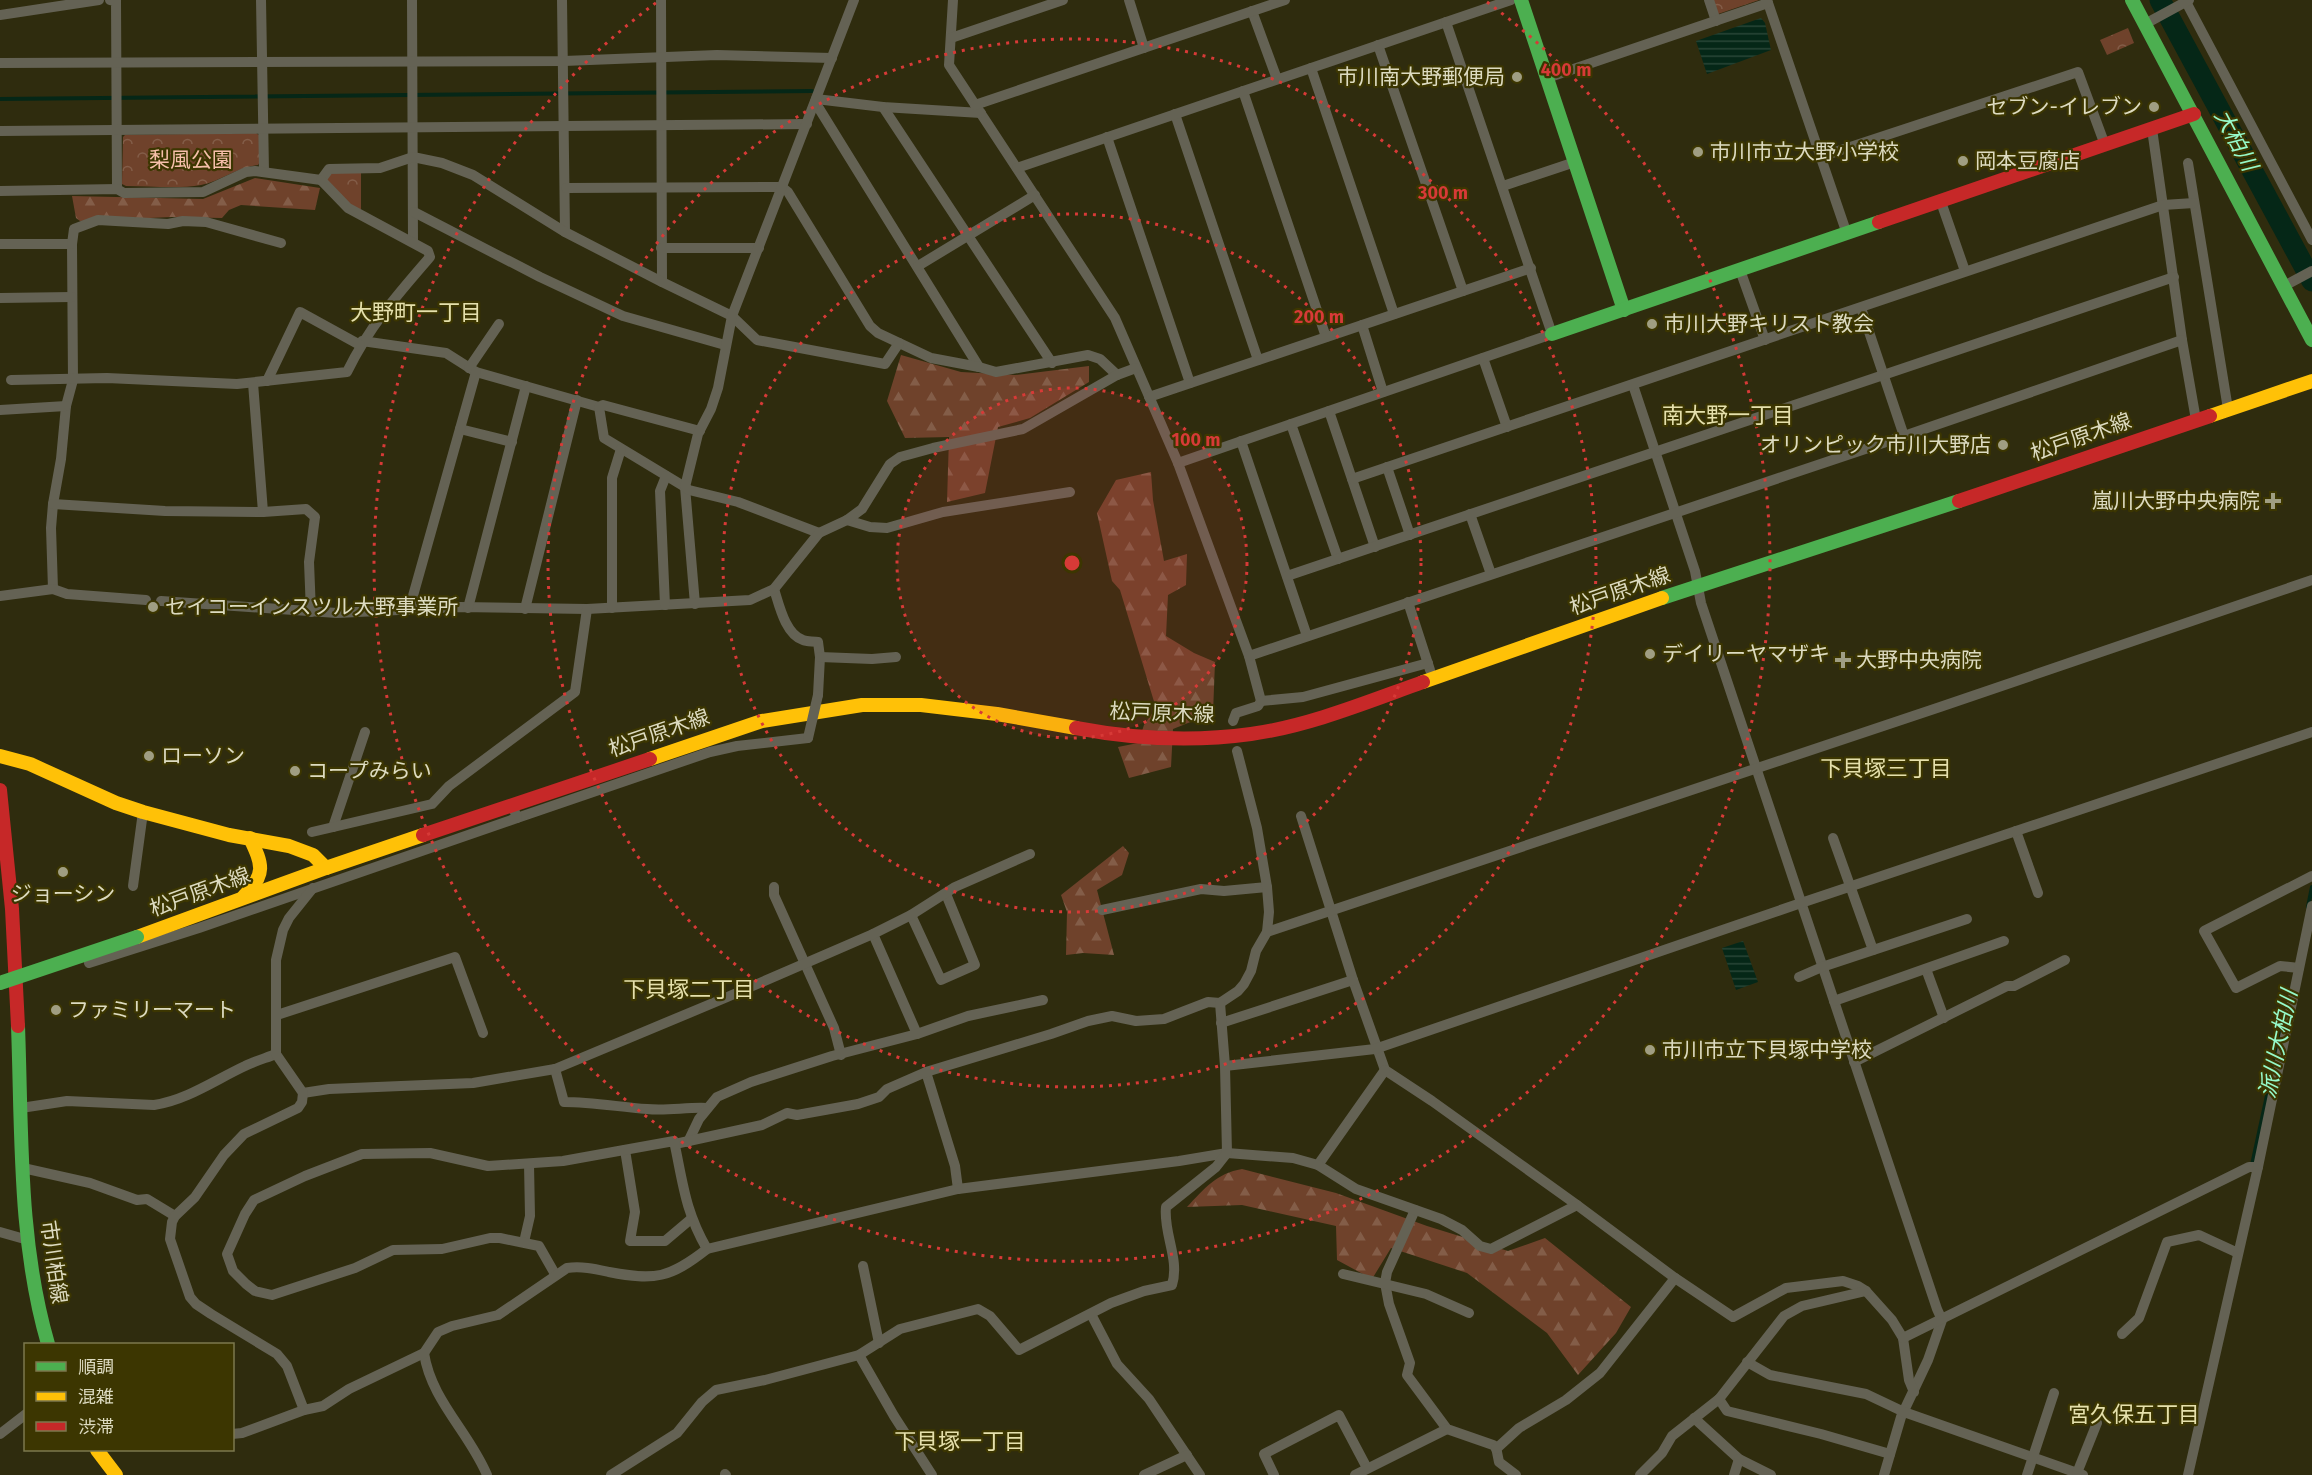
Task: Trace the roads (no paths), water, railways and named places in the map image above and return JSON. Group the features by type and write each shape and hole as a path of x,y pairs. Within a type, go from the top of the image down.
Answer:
{"main road":[{"path":"1521,0 1624,310"},
{"path":"2132,0 2312,340"},
{"path":"1552,334 2194,114"},
{"name":"松戸原木線","path":"0,983 231,904 326,868 514,811 762,721 862,705 921,705 997,714 1138,737 1202,739 1252,734 1289,726 1365,703 1698,585 1965,499 2312,381"},
{"path":"0,756 30,764 143,812 207,830 289,846 313,855 326,868"},
{"name":"市川柏線","path":"0,790 10,867 15,934 23,1168 28,1240 36,1292 48,1343"},
{"path":"231,904 248,893 257,884 261,875 262,864 250,838"},
{"path":"98,1451 116,1475"}],"street":[{"path":"0,15 99,0"},
{"path":"110,0 116,1 117,189"},
{"path":"261,0 264,171"},
{"path":"412,0 413,242"},
{"path":"562,0 566,232"},
{"path":"661,0 662,282"},
{"path":"695,604 685,487 700,431 718,388 732,315 854,0"},
{"path":"953,0 950,65 1114,318 1178,462 1249,656 1261,701 1258,706 1236,713 1233,721"},
{"path":"951,38 1037,4 1063,0"},
{"path":"1129,0 1144,48"},
{"path":"816,100 883,107 978,109 1144,48 1285,0"},
{"path":"1017,168 1511,0"},
{"path":"1709,0 1716,21"},
{"path":"2145,24 2187,1 2312,240"},
{"path":"1547,78 1767,2 1847,234"},
{"path":"1252,11 1277,79"},
{"path":"1178,462 1552,334 1446,22"},
{"path":"1378,45 1463,291"},
{"path":"0,63 564,60 717,55 832,58"},
{"path":"1311,68 1394,314"},
{"path":"1820,157 2078,72 2105,145"},
{"path":"1243,91 1326,337"},
{"path":"816,100 979,366"},
{"path":"883,107 1052,363"},
{"path":"1175,114 1258,360"},
{"path":"0,131 807,123"},
{"path":"2152,129 2182,340 2196,420"},
{"path":"1107,137 1190,383"},
{"path":"321,180 329,169 380,168 413,157 442,163 473,175 566,232 732,315 757,340 885,364 899,343"},
{"path":"1503,186 1575,162"},
{"path":"2188,163 2228,409"},
{"path":"0,191 117,189 124,193 202,192 246,172 264,171 321,180 348,208 413,242 428,251 430,257 387,306 361,343 347,372 267,381 215,383 107,378 11,380"},
{"path":"566,188 782,187 788,192 870,326 878,333 931,358 979,366 996,372 1088,355 1100,359 1117,375"},
{"path":"918,266 1035,195"},
{"path":"1941,201 1965,271"},
{"path":"1352,479 2163,205 2194,203"},
{"path":"414,212 623,316 725,345"},
{"path":"53,589 52,504 61,459 66,406 73,380 72,244 74,228 98,220 168,224 183,221 206,222 281,243"},
{"path":"0,244 72,244"},
{"path":"661,249 759,248"},
{"path":"1149,397 1531,268"},
{"path":"1740,270 1765,340"},
{"path":"2284,286 2312,271"},
{"path":"1287,576 2174,277"},
{"path":"0,298 72,297"},
{"path":"1861,308 1904,436"},
{"path":"267,381 300,312 361,343 446,353 472,370 599,407 603,405 700,431"},
{"path":"409,610 460,429 472,370 499,324"},
{"path":"1362,325 1383,392"},
{"path":"1249,656 2182,340"},
{"path":"1483,358 1507,427"},
{"path":"161,601 337,613 468,608 587,609 750,600 774,589 819,533 847,520 862,508 890,464 900,457 1023,429 1117,375 1136,368"},
{"path":"253,382 263,512"},
{"path":"1633,385 1676,511 1698,585 1701,603 1942,1320 1928,1360 1904,1412 1884,1475"},
{"path":"468,608 526,386"},
{"path":"525,609 577,400"},
{"path":"0,410 66,406"},
{"path":"599,407 604,438 689,490 738,502 819,533"},
{"path":"1329,411 1375,547"},
{"path":"1291,424 1338,559"},
{"path":"460,429 512,442"},
{"path":"1241,441 1307,636"},
{"path":"612,608 612,478 621,449"},
{"path":"1387,467 1410,535"},
{"path":"665,606 660,491 666,476"},
{"path":"847,520 870,527 887,528 943,512 1070,492"},
{"path":"52,504 165,511 263,512 306,509 315,517 309,562 311,612"},
{"path":"1470,514 1491,574"},
{"path":"1267,932 2312,580"},
{"path":"0,596 53,589 67,594 146,600"},
{"path":"89,963 313,888 514,811 710,752 737,746 808,738 818,694 820,657 818,642 803,640 794,635 785,619 774,589"},
{"path":"1408,602 1433,678"},
{"path":"312,832 432,804 449,786 575,692 587,609"},
{"path":"820,657 872,659 896,657"},
{"path":"1261,701 1303,698 1428,663"},
{"path":"333,827 365,732"},
{"path":"1225,1066 1376,1048 1849,886 2312,732"},
{"path":"555,1274 539,1246 490,1238 442,1249 393,1250 355,1268 272,1295 255,1292 246,1284 233,1271 227,1254 254,1200 305,1176 362,1155 430,1154 488,1166 563,1161 674,1142 675,1144 688,1142 762,1125 787,1113 797,1115 858,1104 879,1097 887,1089 926,1072 1088,1021 1112,1016 1136,1021 1152,1021 1178,1015 1208,1002 1220,1003 1245,984 1256,951 1267,932 1269,912 1268,886 1257,828 1237,751"},
{"path":"133,886 143,812"},
{"path":"1301,816 1353,980 1385,1070 1432,1101 1675,1278 1733,1317 1786,1288 1843,1281 1858,1286 1866,1291 1893,1320 1903,1338 1909,1380 1914,1392"},
{"path":"2016,831 2038,893"},
{"path":"1833,838 1873,950"},
{"path":"303,1094 329,1089 473,1083 555,1069 873,933 911,915 982,874 1030,854"},
{"path":"2299,968 2280,966 2236,988 2204,931 2312,876"},
{"path":"1102,910 1201,889 1224,891 1268,886"},
{"path":"304,1410 287,1366 277,1354 211,1314 190,1298 170,1239 175,1216 195,1197 224,1155 244,1134 298,1108 302,1102 303,1094 276,1054 276,960 283,930 289,918 313,888"},
{"path":"774,888 774,895 834,1028 842,1055"},
{"path":"911,915 941,980 975,965 946,894"},
{"path":"2188,1475 2258,1167 2312,906"},
{"path":"1799,977 1822,967 1967,919"},
{"path":"0,932 15,934"},
{"path":"873,933 917,1034"},
{"path":"1834,1001 2004,941"},
{"path":"277,1015 455,957 483,1033"},
{"path":"1854,1062 2065,960"},
{"path":"1926,969 1944,1018"},
{"path":"1221,1023 1353,980"},
{"path":"688,1142 707,1108 717,1098 751,1082 832,1056 917,1034 968,1016 1043,1000"},
{"path":"612,1475 677,1432 702,1402 716,1390 765,1380 859,1354 900,1329 978,1310 990,1316 1019,1350 1111,1303 1172,1285 1176,1272 1165,1217 1166,1206 1216,1167 1227,1153 1225,1066 1220,1003"},
{"path":"21,1108 67,1101 143,1105 167,1102 188,1095 248,1065 276,1054"},
{"path":"555,1069 564,1102 588,1102 649,1110 707,1108"},
{"path":"1318,1165 1385,1070"},
{"path":"926,1072 955,1166 958,1189"},
{"path":"675,1144 691,1219 707,1249"},
{"path":"625,1150 635,1212 630,1241 665,1241 691,1219"},
{"path":"234,1434 242,1433 304,1410 323,1406 349,1389 424,1353 438,1332 452,1326 498,1315 567,1268 579,1266 628,1276 663,1276 683,1268 707,1249 958,1189 1227,1153 1293,1158 1318,1165 1356,1189 1441,1219 1462,1230 1480,1246 1491,1249 1577,1205"},
{"path":"524,1242 530,1216 529,1164"},
{"path":"1903,1338 2249,1167 2258,1167"},
{"path":"23,1168 90,1183 137,1200 147,1199 175,1216"},
{"path":"1414,1210 1387,1272 1386,1285 1389,1304 1410,1363 1407,1375 1447,1429 1493,1445 1499,1462 1516,1475"},
{"path":"0,1232 28,1240"},
{"path":"2122,1334 2139,1318 2168,1242 2199,1235 2238,1253"},
{"path":"863,1266 879,1342"},
{"path":"1343,1274 1426,1294 1469,1314"},
{"path":"1496,1449 1519,1428 1566,1400 1600,1373 1675,1278"},
{"path":"1640,1475 1662,1453 1672,1436 1719,1399 1784,1316 1802,1306 1866,1291"},
{"path":"1091,1314 1117,1364 1149,1399 1200,1475"},
{"path":"424,1353 435,1391 462,1431 487,1475"},
{"path":"859,1354 894,1416 932,1475"},
{"path":"1747,1362 1770,1374 1866,1394 1904,1412 2080,1474 2097,1423"},
{"path":"2027,1475 2054,1393"},
{"path":"1719,1399 1727,1411 1890,1454"},
{"path":"1274,1475 1264,1454 1339,1415 1366,1468"},
{"path":"0,1434 24,1416"},
{"path":"1694,1418 1739,1459 1771,1475"},
{"path":"1355,1475 1447,1429"},
{"path":"1144,1475 1187,1455"},
{"path":"1734,1475 1739,1459"}],"waterway":[{"name":"大柏川","path":"2160,0 2312,281"},
{"path":"0,99 812,91"},
{"name":"派川大柏川","path":"2308,907 2312,887"},
{"name":"派川大柏川","path":"2252,1165 2284,1017"}],"place":[{"name":"市川南大野郵便局","path":"1517,77"},
{"name":"セブン-イレブン","path":"2154,107"},
{"name":"市川市立大野小学校","path":"1698,152"},
{"name":"岡本豆腐店","path":"1963,161"},
{"name":"市川大野キリスト教会","path":"1652,324"},
{"name":"オリンピック市川大野店","path":"2003,445"},
{"name":"嵐川大野中央病院","path":"2273,501"},
{"name":"セイコーインスツル大野事業所","path":"153,607"},
{"name":"デイリーヤマザキ","path":"1650,654"},
{"name":"大野中央病院","path":"1843,660"},
{"name":"ローソン","path":"149,756"},
{"name":"コープみらい","path":"295,771"},
{"name":"ジョーシン","path":"63,872"},
{"name":"ファミリーマート","path":"56,1010"},
{"name":"市川市立下貝塚中学校","path":"1650,1050"}],"district":[{"name":"大野町一丁目","path":"416,312"},
{"name":"南大野一丁目","path":"1728,415"},
{"name":"下貝塚三丁目","path":"1886,768"},
{"name":"下貝塚二丁目","path":"689,989"},
{"name":"宮久保五丁目","path":"2134,1414"},
{"name":"下貝塚一丁目","path":"960,1441"}],"park label":[{"name":"梨風公園","path":"191,160"}]}
